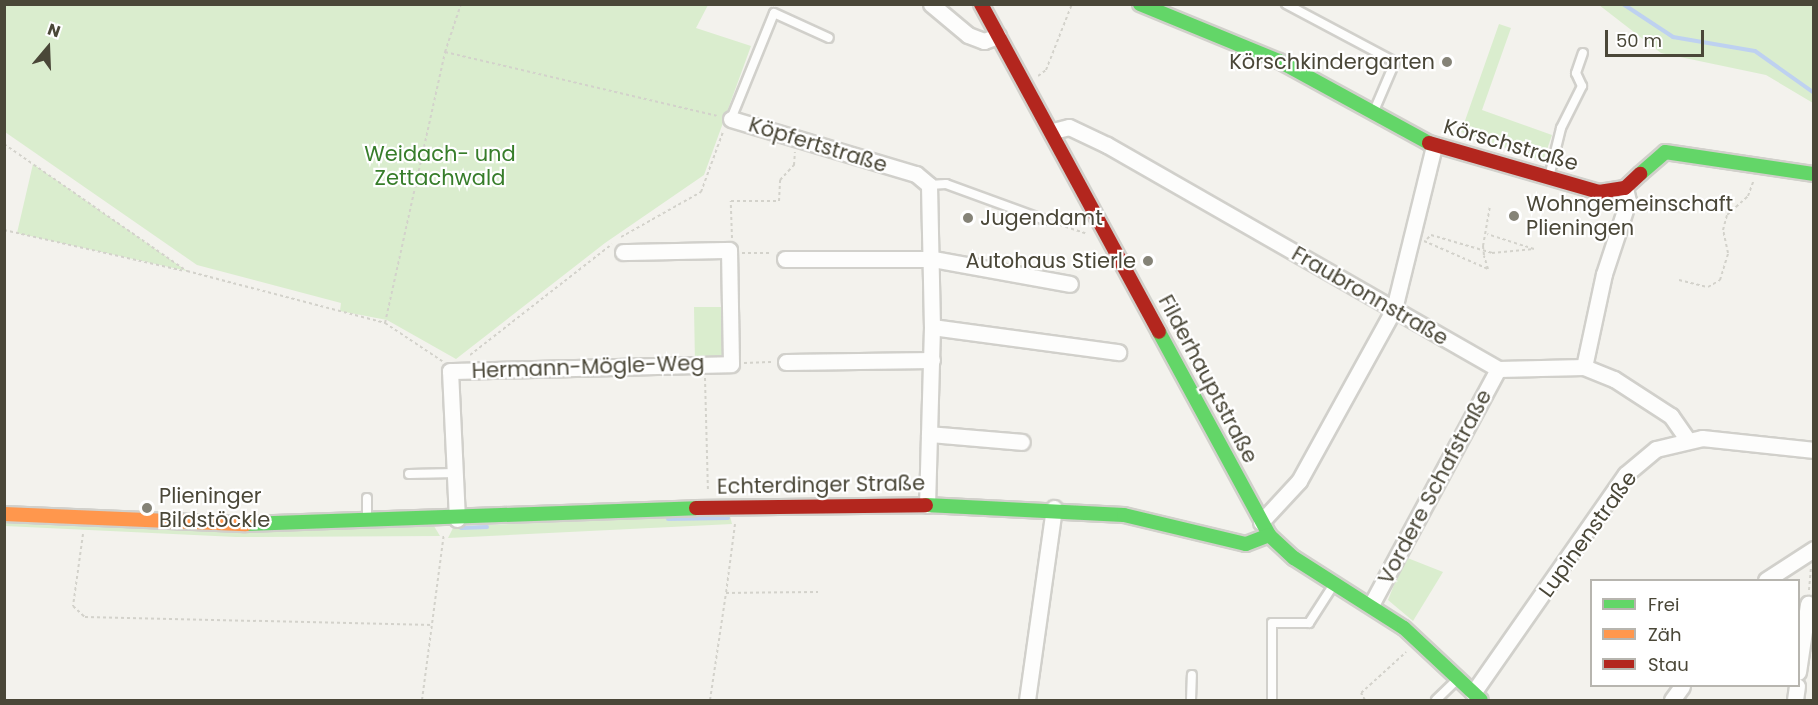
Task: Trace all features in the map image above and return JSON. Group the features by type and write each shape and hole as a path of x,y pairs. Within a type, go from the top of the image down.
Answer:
{"street":[{"path":"931,4 968,35 984,41 998,36"},
{"name":"Filderhauptstraße","path":"981,4 1053,131 1265,529 1335,583 1371,605 1459,678 1477,697"},
{"name":"Körschstraße","path":"1140,4 1279,61 1434,146 1599,192 1625,188"},
{"name":"Köpfertstraße","path":"731,119 916,174 929,185"},
{"name":"Fraubronnstraße","path":"1053,131 1069,127 1107,145 1498,369"},
{"path":"1265,529 1299,482 1394,309 1419,239 1434,146"},
{"path":"1584,367 1604,274 1628,201 1625,188 1665,152 1814,174"},
{"path":"927,505 933,259 929,185"},
{"path":"623,252 730,247 731,364"},
{"path":"785,259 933,259 1070,284"},
{"path":"932,327 1118,352"},
{"path":"786,362 932,360"},
{"name":"Hermann-Mögle-Weg","path":"451,519 457,473 450,371 731,364"},
{"path":"1498,369 1584,367 1614,379 1671,416 1687,439"},
{"name":"Vordere Schafstraße","path":"1371,605 1498,369"},
{"path":"929,435 1022,442"},
{"name":"Lupinenstraße","path":"1477,697 1626,474 1656,449 1687,439 1814,450"},
{"name":"Echterdinger Straße","path":"4,514 85,519 367,523 738,506 927,505 1054,508 1146,519 1246,544 1265,529"},
{"path":"1027,700 1054,508"},
{"path":"1768,579 1814,549"},
{"path":"1800,658 1808,604"},
{"path":"1672,700 1681,687"}],"lane":[{"path":"1286,4 1395,62 1374,112"},
{"name":"Köpfertstraße","path":"731,119 774,13 830,38"},
{"path":"1549,178 1561,128 1582,86 1576,73 1582,53"},
{"path":"929,185 946,184 1046,220"},
{"path":"409,474 457,473"},
{"path":"367,498 367,523"},
{"path":"1272,700 1272,623 1309,623 1335,583"},
{"path":"1191,700 1192,675"},
{"path":"1436,700 1459,678"}],"path":[{"path":"386,323 445,52 461,4"},
{"path":"1026,84 1046,70 1072,4"},
{"path":"445,52 731,119 701,192 599,252 468,356"},
{"path":"785,259 780,253 730,247 731,201 779,201 780,180 794,165 796,140"},
{"path":"4,144 187,271"},
{"path":"1679,280 1708,287 1720,280 1728,253 1723,230 1727,215 1748,196 1759,166"},
{"path":"1419,239 1488,269 1483,246 1490,206"},
{"path":"1046,220 1090,235 1104,227"},
{"path":"4,230 187,271 386,323 440,357 450,371"},
{"path":"1419,239 1431,235 1492,253 1534,249 1487,234"},
{"path":"731,364 786,362"},
{"path":"704,364 708,507"},
{"path":"711,700 738,506"},
{"path":"85,519 73,606 85,617 433,625"},
{"path":"422,700 451,519"},
{"path":"1808,604 1810,570"},
{"path":"726,593 818,592"},
{"path":"1365,700 1361,693 1394,667"}],"green space":[{"name":"Weidach- und Zettachwald","path":"5,5 708,5 696,28 751,46 704,175 605,243 456,359 387,320 340,311 341,303 197,265 5,132"},
{"path":"1599,5 1813,5 1813,103 1766,75 1661,53"},
{"path":"1499,24 1511,28 1482,110 1552,135 1543,161 1461,132"},
{"path":"33,164 187,271 17,233"},
{"path":"694,307 730,307 731,364 695,364"},
{"path":"730,516 732,524 448,538 454,526"},
{"path":"5,521 434,526 440,536 236,537 5,526"},
{"path":"1405,557 1443,572 1413,621 1388,600"}],"waterway":[{"path":"1623,4 1673,37 1755,51 1814,93"},
{"path":"668,519 728,518"},
{"path":"461,528 487,527"}],"traffic: fast":[{"path":"1140,4 1279,61 1429,143"},
{"path":"1640,174 1665,152 1814,174"},
{"path":"1159,332 1269,535 1294,558 1404,628 1481,700"},
{"path":"926,505 1124,515 1246,544 1269,535"},
{"path":"246,524 696,508"}],"traffic: slow":[{"path":"4,514 246,524"}],"traffic: jam":[{"path":"981,4 1159,332"},
{"path":"1429,143 1599,192 1625,188 1640,174"},
{"path":"696,508 926,505"}],"place":[{"name":"Körschkindergarten","path":"1447,62"},
{"name":"Wohngemeinschaft Plieningen","path":"1514,216"},
{"name":"Jugendamt","path":"968,218"},
{"name":"Autohaus Stierle","path":"1148,261"},
{"name":"Plieninger Bildstöckle","path":"147,508"}]}
